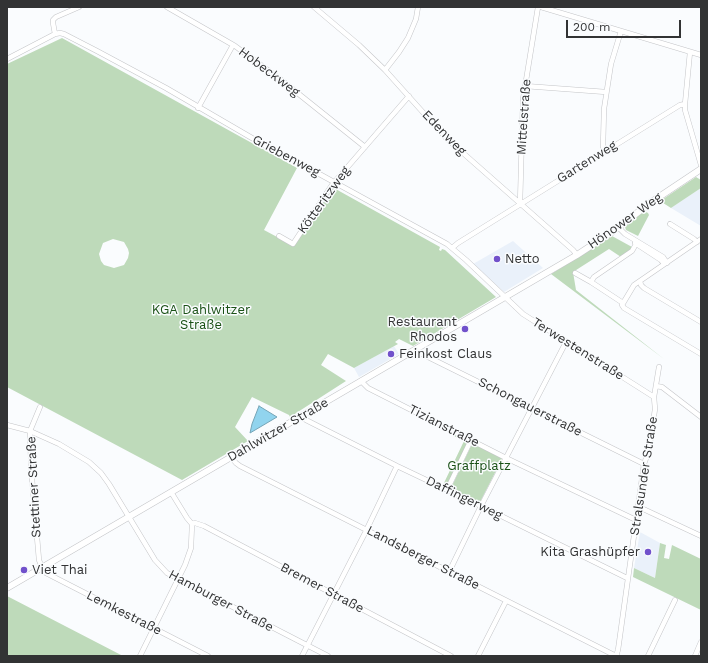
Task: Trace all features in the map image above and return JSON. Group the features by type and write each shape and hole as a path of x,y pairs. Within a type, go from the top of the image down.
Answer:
{"main road":[{"name":"Hönower Weg","path":"548,272 577,255 701,169"},
{"name":"Dahlwitzer Straße","path":"7,588 548,272"}],"street":[{"path":"7,59 55,34 53,20 56,17 79,7"},
{"name":"Hobeckweg","path":"167,7 233,45 280,79 365,147"},
{"name":"Edenweg","path":"314,7 359,45 385,70 446,138 577,255"},
{"path":"385,70 408,38 416,19 418,7"},
{"path":"540,7 701,55"},
{"name":"Mittelstraße","path":"520,204 522,113 525,86 540,7"},
{"path":"606,151 603,147 603,132 606,92 611,64 621,31"},
{"name":"Griebenweg","path":"55,34 64,34 97,51 276,152 292,159 398,216 452,248 505,297"},
{"path":"198,108 233,45"},
{"path":"690,52 685,110 701,165"},
{"path":"525,86 606,92"},
{"name":"Kötteritzweg","path":"279,236 293,244 321,199 334,182 409,96"},
{"name":"Gartenweg","path":"452,248 680,104 685,104"},
{"path":"670,224 699,241"},
{"path":"617,228 618,233 666,264"},
{"path":"617,228 663,257 666,264"},
{"path":"699,241 634,285 622,307 701,354"},
{"path":"591,282 594,277 632,251 636,244"},
{"path":"575,273 623,303"},
{"path":"640,281 644,288 701,322"},
{"name":"Terwestenstraße","path":"505,297 523,314 654,397"},
{"path":"450,572 481,506 566,342"},
{"name":"Schongauerstraße","path":"417,349 420,353 644,464"},
{"name":"Stralsunder Straße","path":"616,656 639,507 644,464 649,450 654,397 659,367"},
{"name":"Tizianstraße","path":"361,381 364,386 506,458 636,520"},
{"path":"656,386 662,387 701,417"},
{"name":"Stettiner Straße","path":"40,407 30,431 31,467 39,560 42,568"},
{"name":"Daffingerweg","path":"303,415 306,420 396,466 627,578"},
{"name":"Hamburger Straße","path":"7,425 30,431 59,444 89,462 101,473 155,560 167,573 328,656"},
{"path":"447,490 471,440"},
{"name":"Landsberger Straße","path":"231,457 240,466 616,656"},
{"path":"302,656 367,529 396,466"},
{"path":"140,656 190,554 192,524 171,492"},
{"path":"639,507 701,536"},
{"name":"Bremer Straße","path":"192,524 195,523 204,526 451,656"},
{"name":"Lemkestraße","path":"42,568 46,573 208,656"},
{"path":"648,656 675,600"},
{"path":"478,656 506,601"},
{"path":"694,656 701,642"}],"shaded area":[{"path":"701,188 701,226 671,208"},
{"path":"513,241 543,268 504,292 473,264"},
{"path":"394,346 399,354 359,377 354,368"},
{"name":"Kita Grashüpfer","path":"640,532 660,543 655,578 634,568"}],"green space":[{"name":"KGA Dahlwitzer Straße","path":"62,38 297,168 264,230 294,246 332,187 440,247 439,250 445,250 496,297 413,346 399,339 395,342 398,344 354,368 328,354 321,365 346,381 290,417 289,415 252,397 235,427 248,441 182,480 7,387 7,64","holes":["113,239 124,242 129,253 124,265 114,268 104,265 99,254 103,243"]},
{"path":"696,177 701,180 701,188 671,208 660,201"},
{"path":"644,211 649,215 638,236 626,230 625,227"},
{"path":"612,236 632,247 631,250 621,257 609,249 573,272 576,290 664,359 551,274"},
{"path":"454,433 468,440 469,442 447,487 433,482 433,480 443,485 464,441 452,435"},
{"name":"Graffplatz","path":"474,443 502,457 479,504 450,490 472,444"},
{"path":"660,543 666,545 664,558 669,559 672,545 701,559 701,610 633,577 634,568 655,578"},
{"path":"7,596 123,656 7,656"}],"water":[{"path":"259,406 277,417 250,433 252,424"}],"place":[{"name":"Netto","path":"497,259"},
{"name":"Restaurant Rhodos","path":"465,329"},
{"name":"Feinkost Claus","path":"391,354"},
{"name":"Kita Grashüpfer","path":"648,552"},
{"name":"Viet Thai","path":"24,570"}]}
